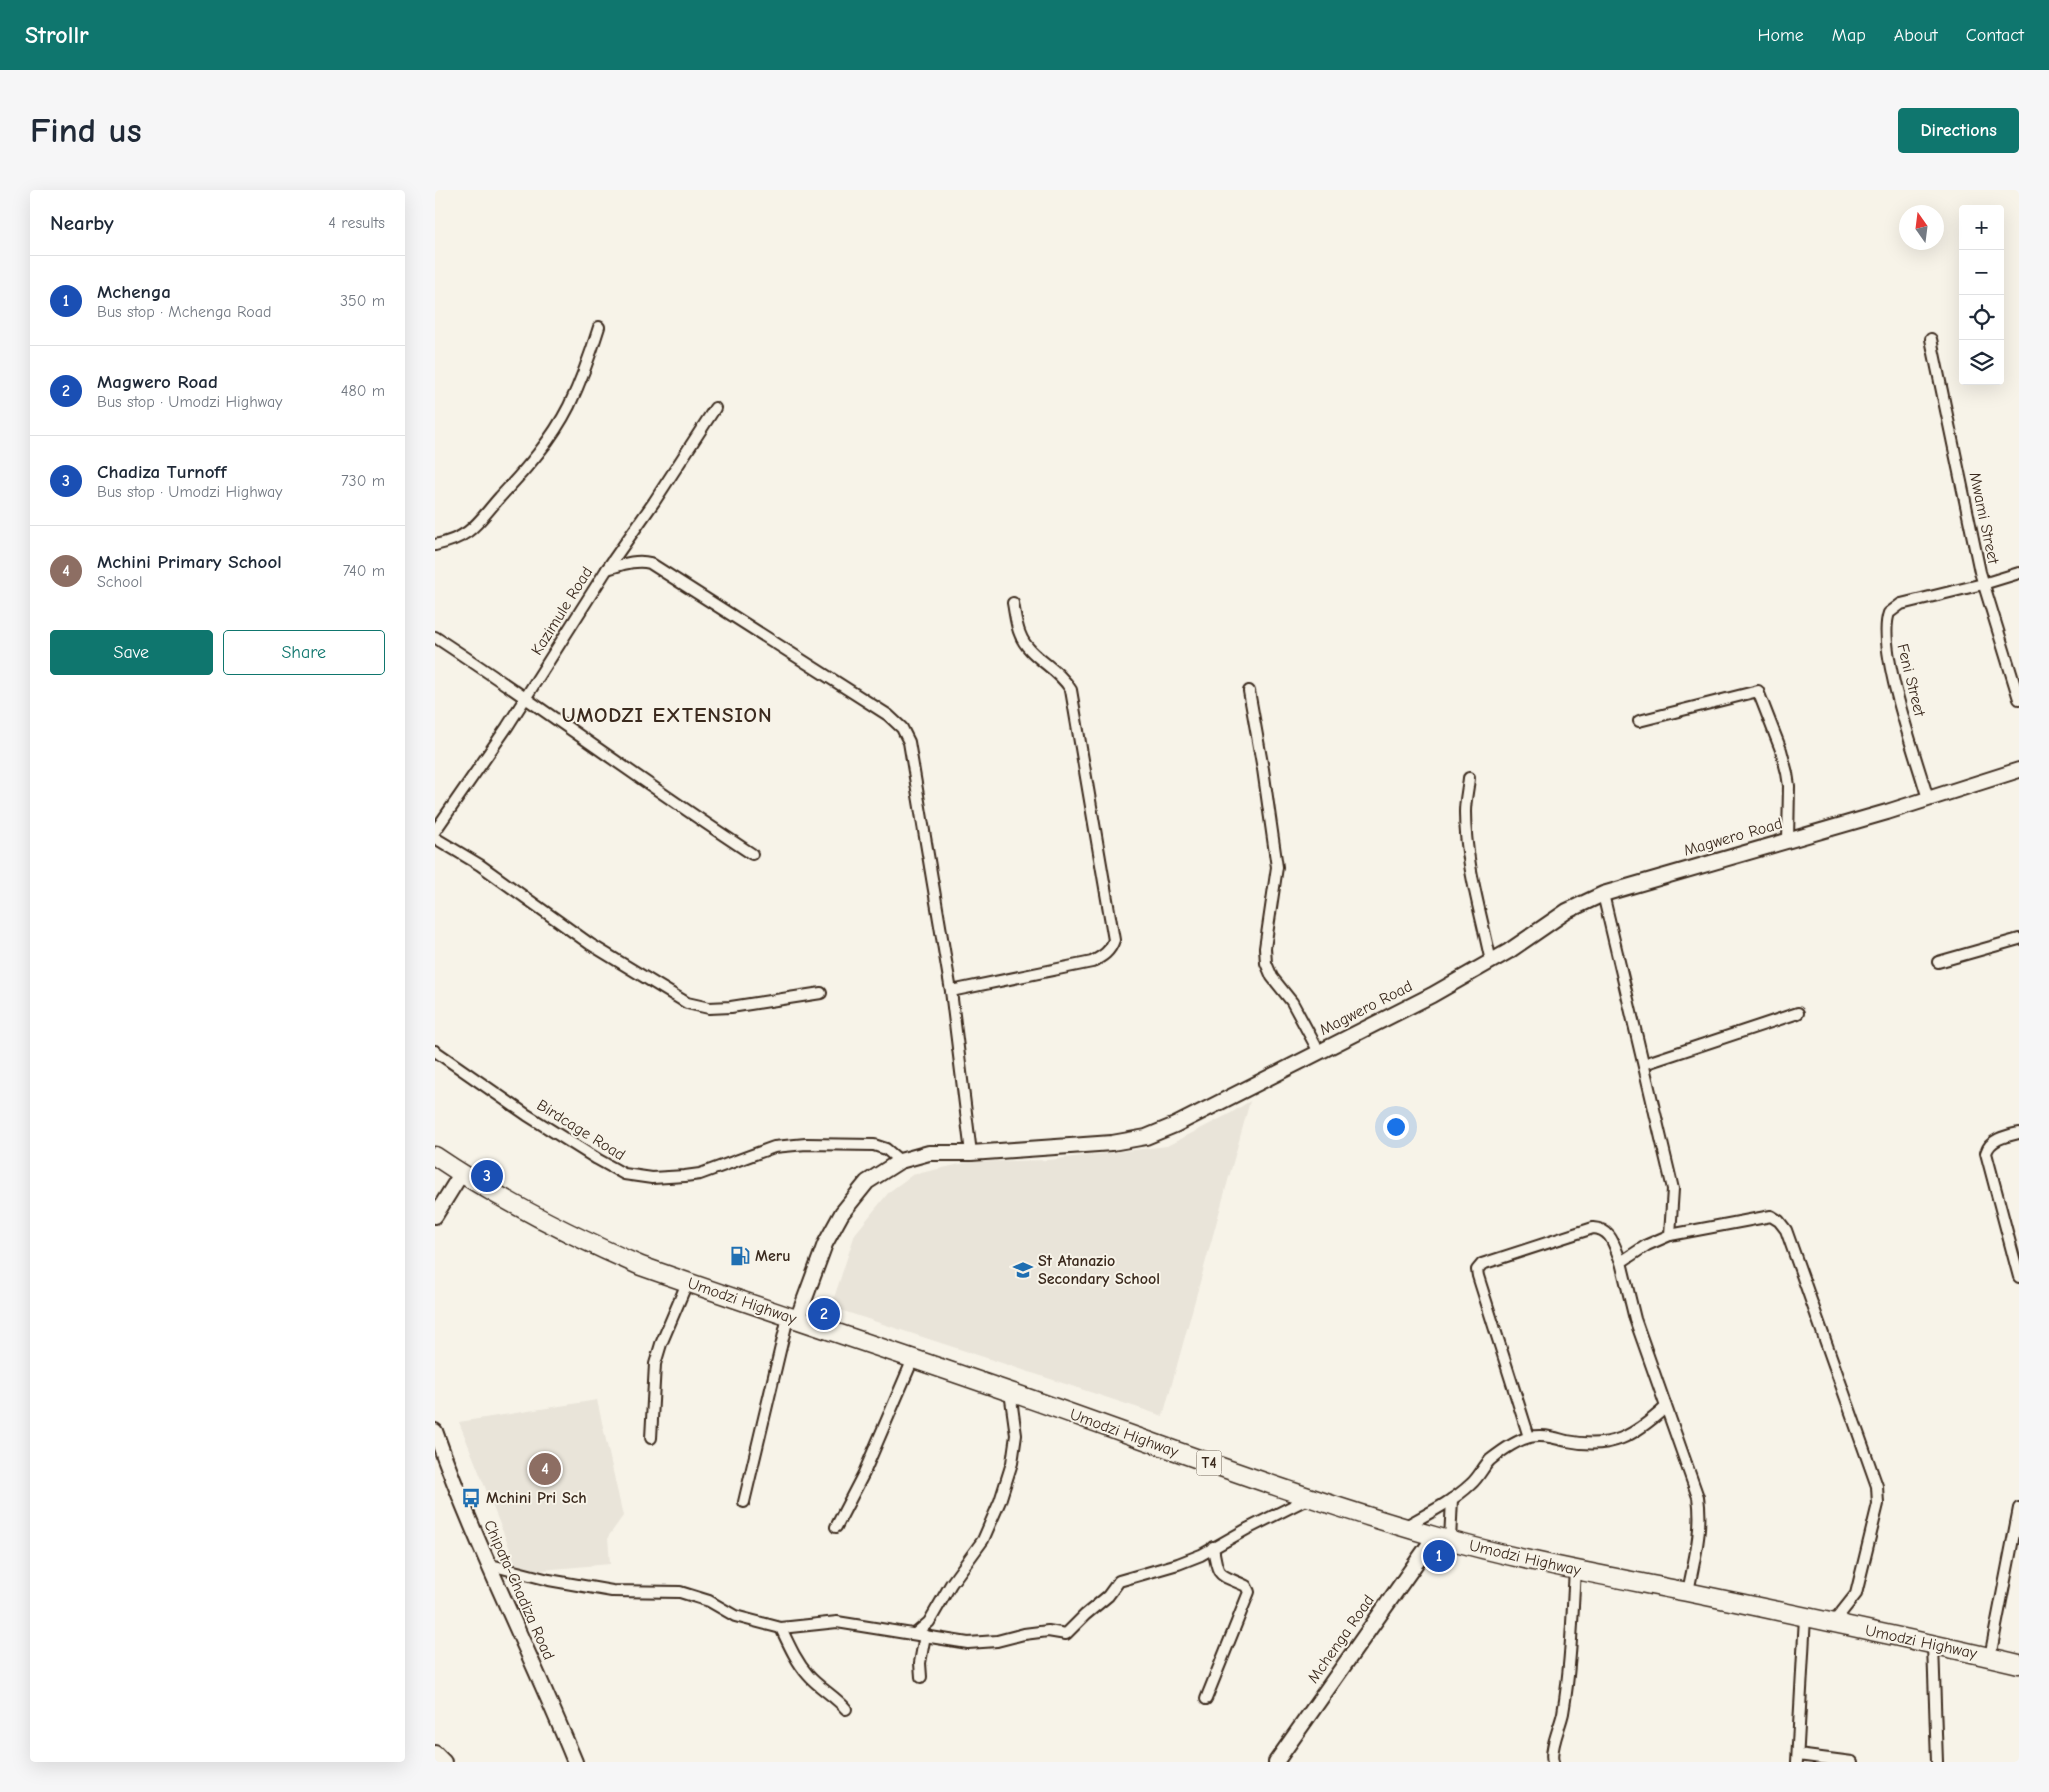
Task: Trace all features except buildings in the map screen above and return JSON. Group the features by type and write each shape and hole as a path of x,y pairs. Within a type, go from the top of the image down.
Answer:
{"highway":[{"name":"Umodzi Highway","path":"435,1156 513,1205 589,1244 641,1266 1010,1392 1309,1497 1442,1538 1575,1570 1688,1592 2019,1664"}],"street":[{"path":"435,545 463,537 474,528 547,441 569,406 599,327"},
{"name":"Mwami Street","path":"1931,340 1983,584 2019,699"},
{"name":"Kazimule Road","path":"435,831 526,697 607,569 654,502 715,408"},
{"path":"607,569 634,562 643,561 650,563 799,656 889,715 902,728 909,742 951,991 971,1153"},
{"name":"Feni Street","path":"1928,799 1890,663 1886,631 1887,618 1892,609 1901,604 2019,573"},
{"path":"951,991 1092,962 1106,955 1111,948 1113,940 1071,690 1066,681 1025,644 1020,634 1013,603"},
{"path":"435,637 526,697 668,799 753,854"},
{"path":"1249,691 1263,769 1277,867 1265,948 1266,963 1272,977 1292,1002 1319,1052"},
{"path":"1639,721 1758,691 1781,750 1787,773 1789,786 1788,840"},
{"name":"Magwero Road","path":"793,1318 825,1244 842,1213 867,1182 900,1161 929,1152 971,1153 1112,1143 1146,1138 1432,995 1491,962 1567,911 1603,894 1928,799 2019,770"},
{"path":"1469,778 1465,810 1465,832 1491,962"},
{"path":"435,838 480,865 590,944 687,1003 709,1008 731,1007 821,994"},
{"path":"1603,894 1673,1189 1670,1236"},
{"path":"1939,962 2019,939"},
{"path":"1644,1064 1797,1013"},
{"name":"Birdcage Road","path":"435,1051 527,1115 624,1174 652,1178 700,1174 775,1147 806,1144 874,1145 886,1149 900,1161"},
{"path":"2019,1132 1995,1141 1987,1148 1986,1153 2019,1277"},
{"path":"435,1216 461,1174"},
{"path":"1621,1262 1647,1245 1670,1236 1771,1216 1779,1221 1786,1230 1877,1486 1878,1504 1857,1594 1833,1623"},
{"path":"1529,1437 1477,1276 1477,1270 1482,1264 1593,1228 1602,1229 1608,1234 1621,1262 1635,1319 1698,1497 1701,1514 1700,1531 1688,1592"},
{"path":"651,1438 655,1364 661,1344 687,1282"},
{"path":"744,1502 793,1318"},
{"path":"836,1527 864,1473 913,1359"},
{"path":"921,1677 920,1634 951,1584 983,1540 1000,1501 1012,1463 1016,1435 1010,1392"},
{"path":"1404,1527 1453,1499 1472,1483 1490,1460 1529,1437 1545,1436 1568,1441 1607,1442 1624,1438 1639,1430 1666,1407"},
{"name":"Chipata-Chadiza Road","path":"435,1431 453,1482 487,1564 575,1762"},
{"path":"487,1564 549,1580 612,1591 680,1592 709,1601 735,1616 781,1628 837,1622 969,1643 997,1641 1024,1634 1049,1631 1065,1634 1108,1596 1119,1581 1178,1564 1201,1555 1309,1497"},
{"path":"1442,1538 1453,1499"},
{"path":"1990,1657 2019,1508"},
{"name":"Mchenga Road","path":"1275,1762 1442,1538"},
{"path":"1206,1699 1249,1592 1247,1586 1220,1574 1217,1570 1213,1547"},
{"path":"1553,1762 1551,1754 1561,1723 1568,1685 1575,1570"},
{"path":"1805,1617 1798,1759 1852,1762"},
{"path":"781,1628 793,1655 809,1677 837,1699 846,1709"},
{"path":"1933,1645 1937,1762"},
{"path":"435,1753 443,1762"}],"shaded area":[{"name":"St Atanazio Secondary School","path":"1250,1101 1163,1416 831,1307 855,1234 889,1192 912,1175 969,1162 1048,1160 1167,1146"},
{"path":"597,1400 623,1516 608,1537 610,1564 519,1572 459,1422"}],"place":[{"name":"Chadiza Turnoff","path":"487,1176"},
{"name":"Meru","path":"740,1256"},
{"name":"St Atanazio Secondary School","path":"1023,1270"},
{"name":"Magwero Road","path":"824,1314"},
{"name":"Mchini Primary School","path":"545,1469"},
{"name":"Mchini Pri Sch","path":"471,1498"},
{"name":"Mchenga","path":"1439,1556"}],"district":[{"name":"UMODZI EXTENSION","path":"667,715"}]}
